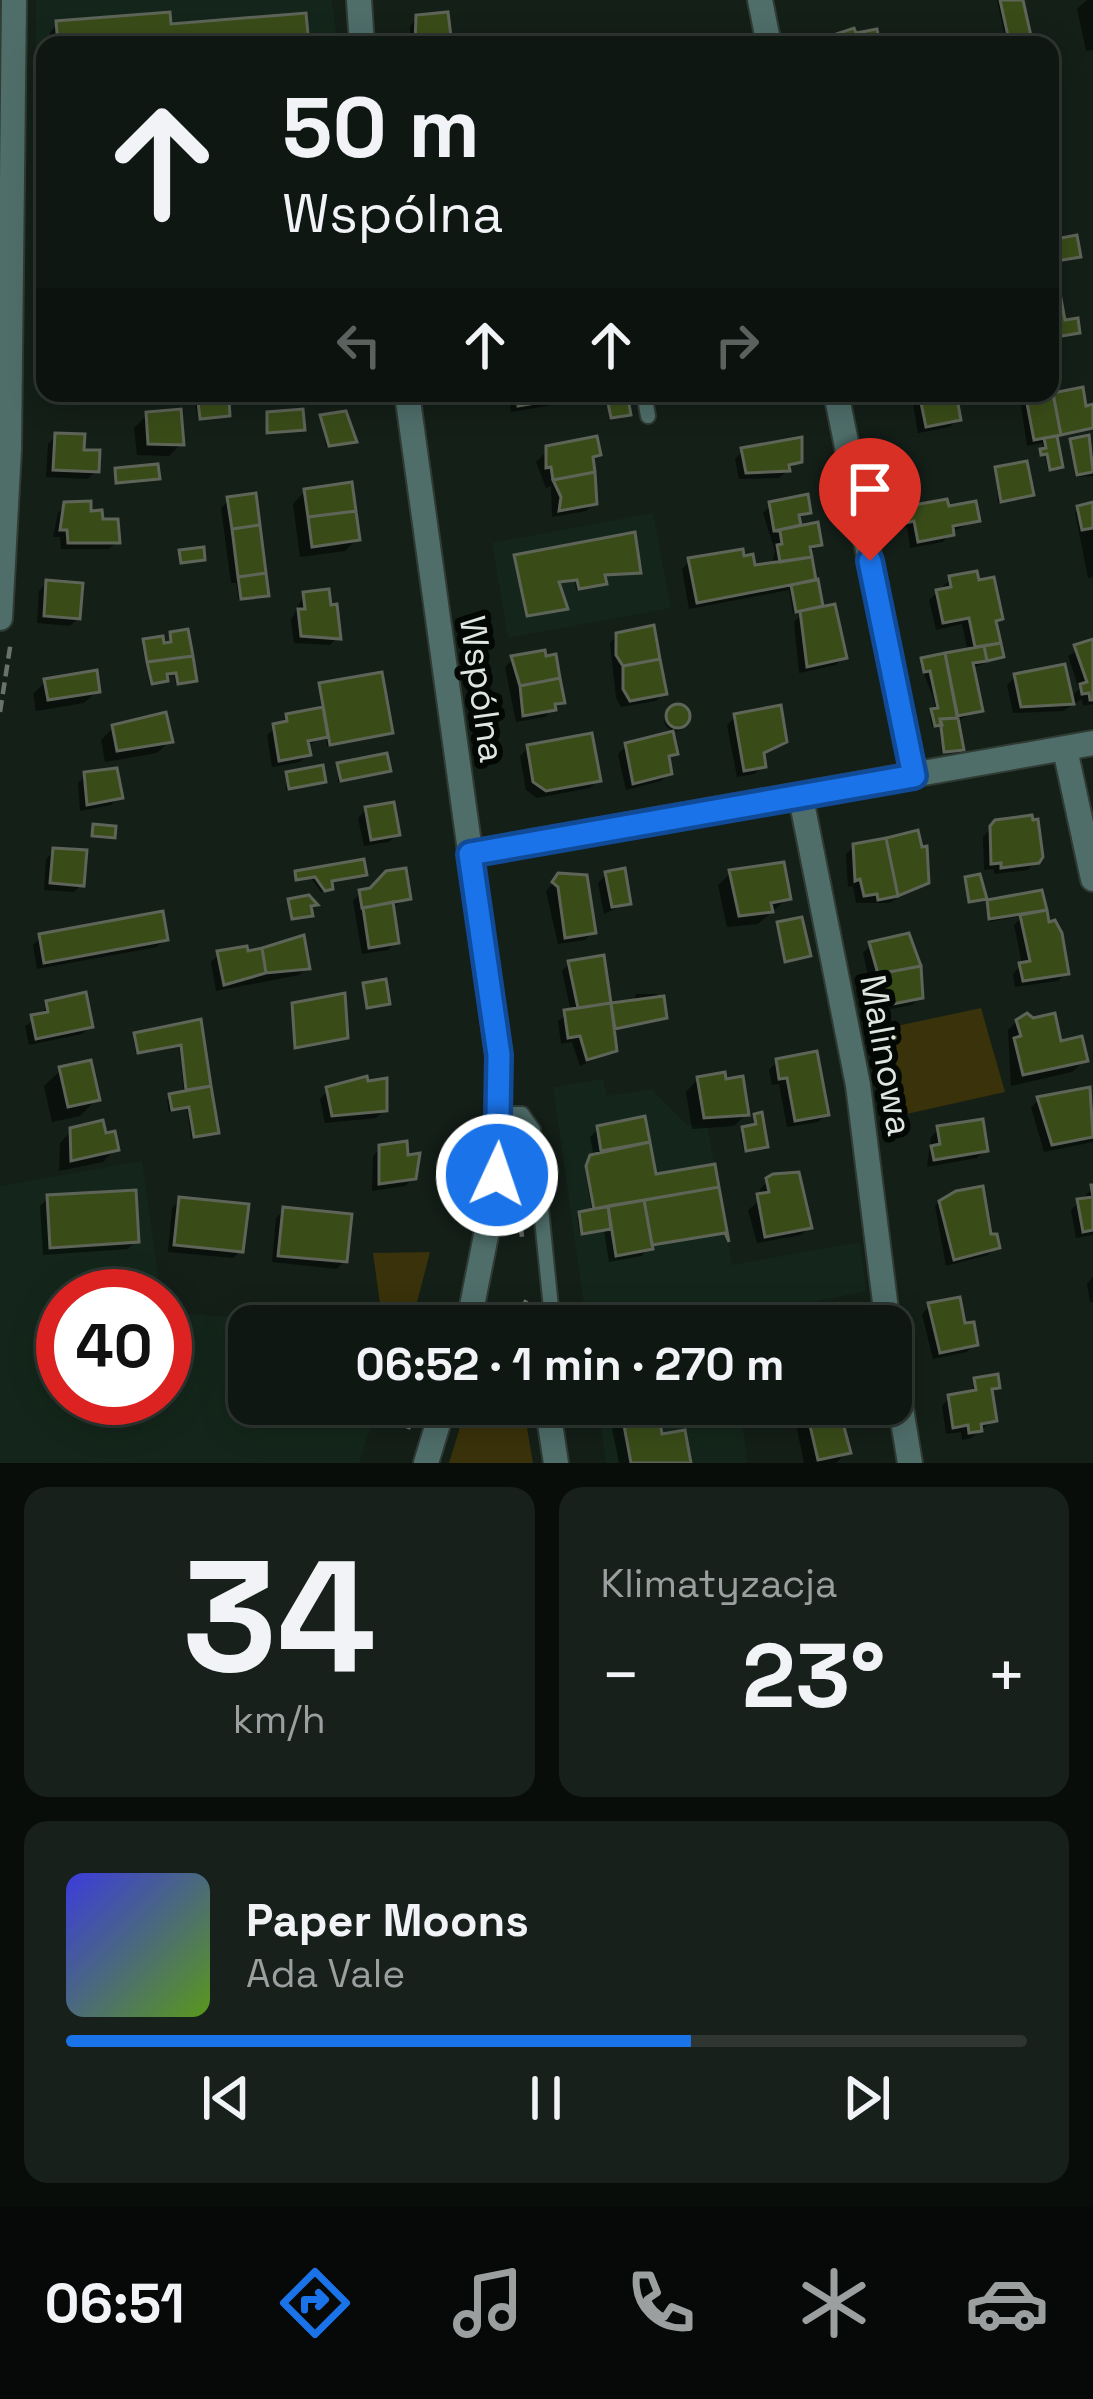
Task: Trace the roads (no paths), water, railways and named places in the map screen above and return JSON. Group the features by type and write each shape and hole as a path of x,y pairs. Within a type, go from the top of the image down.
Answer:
{"street":[{"path":"0,618 9,449 14,0"},
{"path":"359,0 361,36"},
{"path":"760,0 767,36"},
{"name":"Wspólna","path":"408,402 492,994 500,1114 495,1195 472,1305"},
{"path":"838,402 914,776"},
{"path":"470,854 1093,743"},
{"path":"1064,748 1093,879"},
{"name":"Malinowa","path":"801,798 858,1085 885,1305"},
{"path":"426,1463 438,1425"},
{"path":"550,1425 556,1463"},
{"path":"904,1425 910,1463"}],"lane":[{"path":"646,402 648,416"},
{"path":"500,1114 522,1114 533,1130 551,1305"}]}
